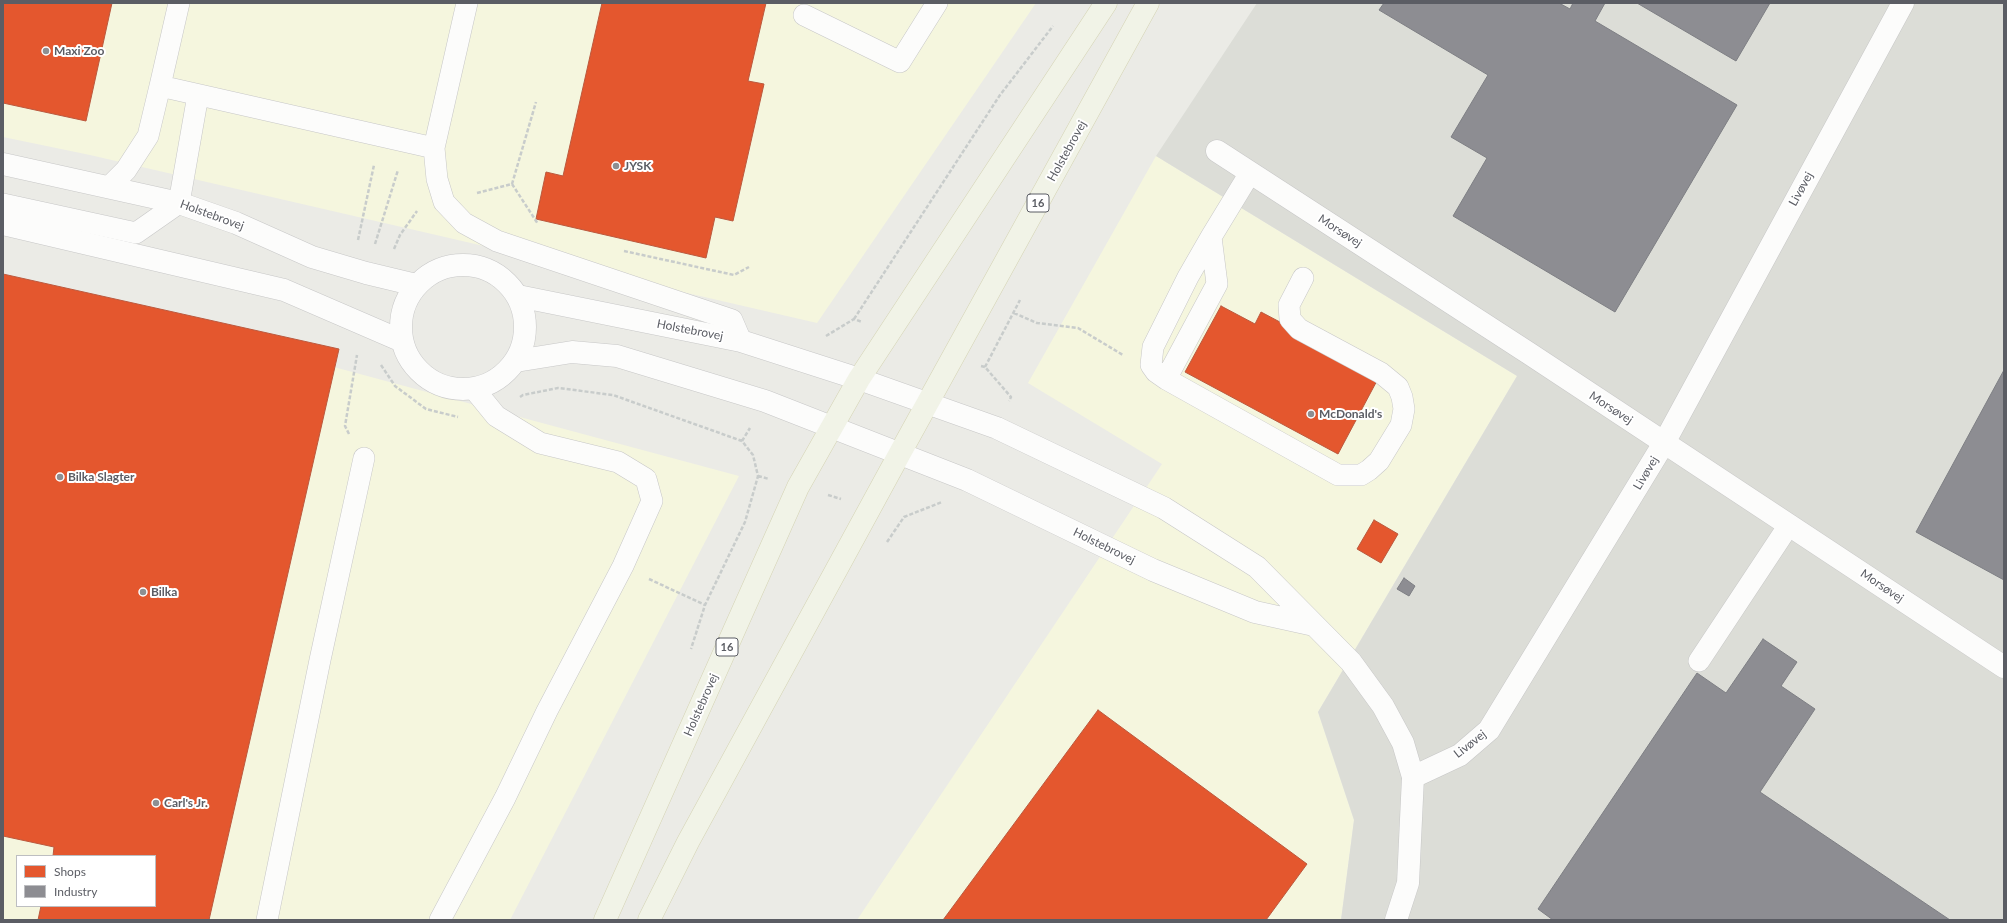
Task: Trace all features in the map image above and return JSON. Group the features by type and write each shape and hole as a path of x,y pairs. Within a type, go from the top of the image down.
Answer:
{"main road":[{"name":"Holstebrovej","path":"605,920 798,487 859,379 1106,3"},
{"name":"Holstebrovej","path":"649,920 688,842 1148,3"}],"street":[{"name":"Livøvej","path":"1413,777 1460,755 1489,730 1664,443 1903,3"},
{"name":"Morsøvej","path":"1217,151 1250,174 1530,354 2004,667"},
{"name":"Holstebrovej","path":"3,164 179,203 236,223 312,256 366,273 416,285"},
{"path":"3,224 284,290 402,341"},
{"path":"470,265 488,269 505,280 518,296 524,312 526,328 523,345 516,361 505,374 491,384 474,389 455,390 437,384 421,374 409,358 402,341 401,321 405,302 416,285 432,273 450,266 470,265"},
{"name":"Holstebrovej","path":"518,296 741,341 859,379 997,428 1164,508 1257,567 1350,662 1383,706 1403,743 1413,777"},
{"name":"Holstebrovej","path":"516,361 572,352 617,356 765,402 967,480 1153,570 1255,612 1314,625"},
{"path":"1396,920 1408,883 1413,777"}],"lane":[{"path":"109,187 126,170 148,136 179,3"},
{"path":"467,3 434,148 437,179 444,202 464,222 497,241 732,320 741,341"},
{"path":"804,15 900,62 938,3"},
{"path":"160,86 434,148"},
{"path":"3,204 136,233 179,203 198,95"},
{"path":"1250,174 1210,237 1188,277 1154,347 1151,365 1156,372 1166,379 1338,475 1361,475 1379,461 1401,425 1404,409 1402,397 1398,387 1392,380 1299,329 1290,319 1289,305 1303,278"},
{"path":"1166,379 1217,284 1210,237"},
{"path":"440,920 505,798 547,711 623,566 652,501 646,479 618,462 540,443 496,416 474,389"},
{"path":"267,920 320,660 364,458"},
{"path":"1699,661 1789,525"}],"path":[{"path":"854,319 1000,95 1053,26"},
{"path":"366,273 406,142"},
{"path":"512,184 540,227"},
{"path":"620,250 734,275 748,267"},
{"path":"985,367 1022,298"},
{"path":"1014,314 1037,323 1078,328 1120,354 1152,361"},
{"path":"758,476 904,517"},
{"path":"883,549 904,517 946,500 967,480"},
{"path":"623,566 705,605"}],"shaded area":[{"path":"3,3 1036,3 817,323 90,155 3,137"},
{"path":"1257,3 2004,3 2004,920 1341,920 1354,820 1318,712 1517,376 1156,156"},
{"path":"1156,156 1517,376 1318,712 1354,820 1341,920 857,920 1162,464 1028,383"},
{"path":"3,278 739,476 510,920 3,920"}],"building: Shops":[{"path":"3,3 112,3 86,121 3,103"},
{"path":"602,3 766,3 748,81 764,84 733,221 715,217 706,258 536,219 546,172 563,176"},
{"name":"Bilka","path":"3,274 339,349 209,920 38,920 41,907 156,907 156,855 53,855 54,847 3,836"},
{"name":"McDonald's","path":"1221,306 1255,324 1261,312 1380,375 1338,454 1185,372"},
{"path":"1374,520 1398,534 1381,563 1357,549"},
{"path":"1098,710 1307,864 1266,920 943,920"}],"building: Industry":[{"path":"1384,3 1559,3 1570,9 1573,3 1605,3 1595,21 1737,105 1615,312 1453,216 1487,158 1451,137 1488,75 1379,10"},
{"path":"1637,3 1770,3 1736,61"},
{"path":"2004,370 2004,580 1916,532"},
{"path":"1404,578 1415,586 1409,596 1397,589"},
{"path":"1763,639 1797,662 1781,686 1815,709 1760,792 1950,920 1553,920 1538,909 1697,673 1726,693"}],"place":[{"name":"Maxi Zoo","path":"46,51"},
{"name":"JYSK","path":"616,166"},
{"name":"McDonald's","path":"1311,414"},
{"name":"Bilka Slagter","path":"60,477"},
{"name":"Bilka","path":"143,592"},
{"name":"Carl's Jr.","path":"156,803"}]}
